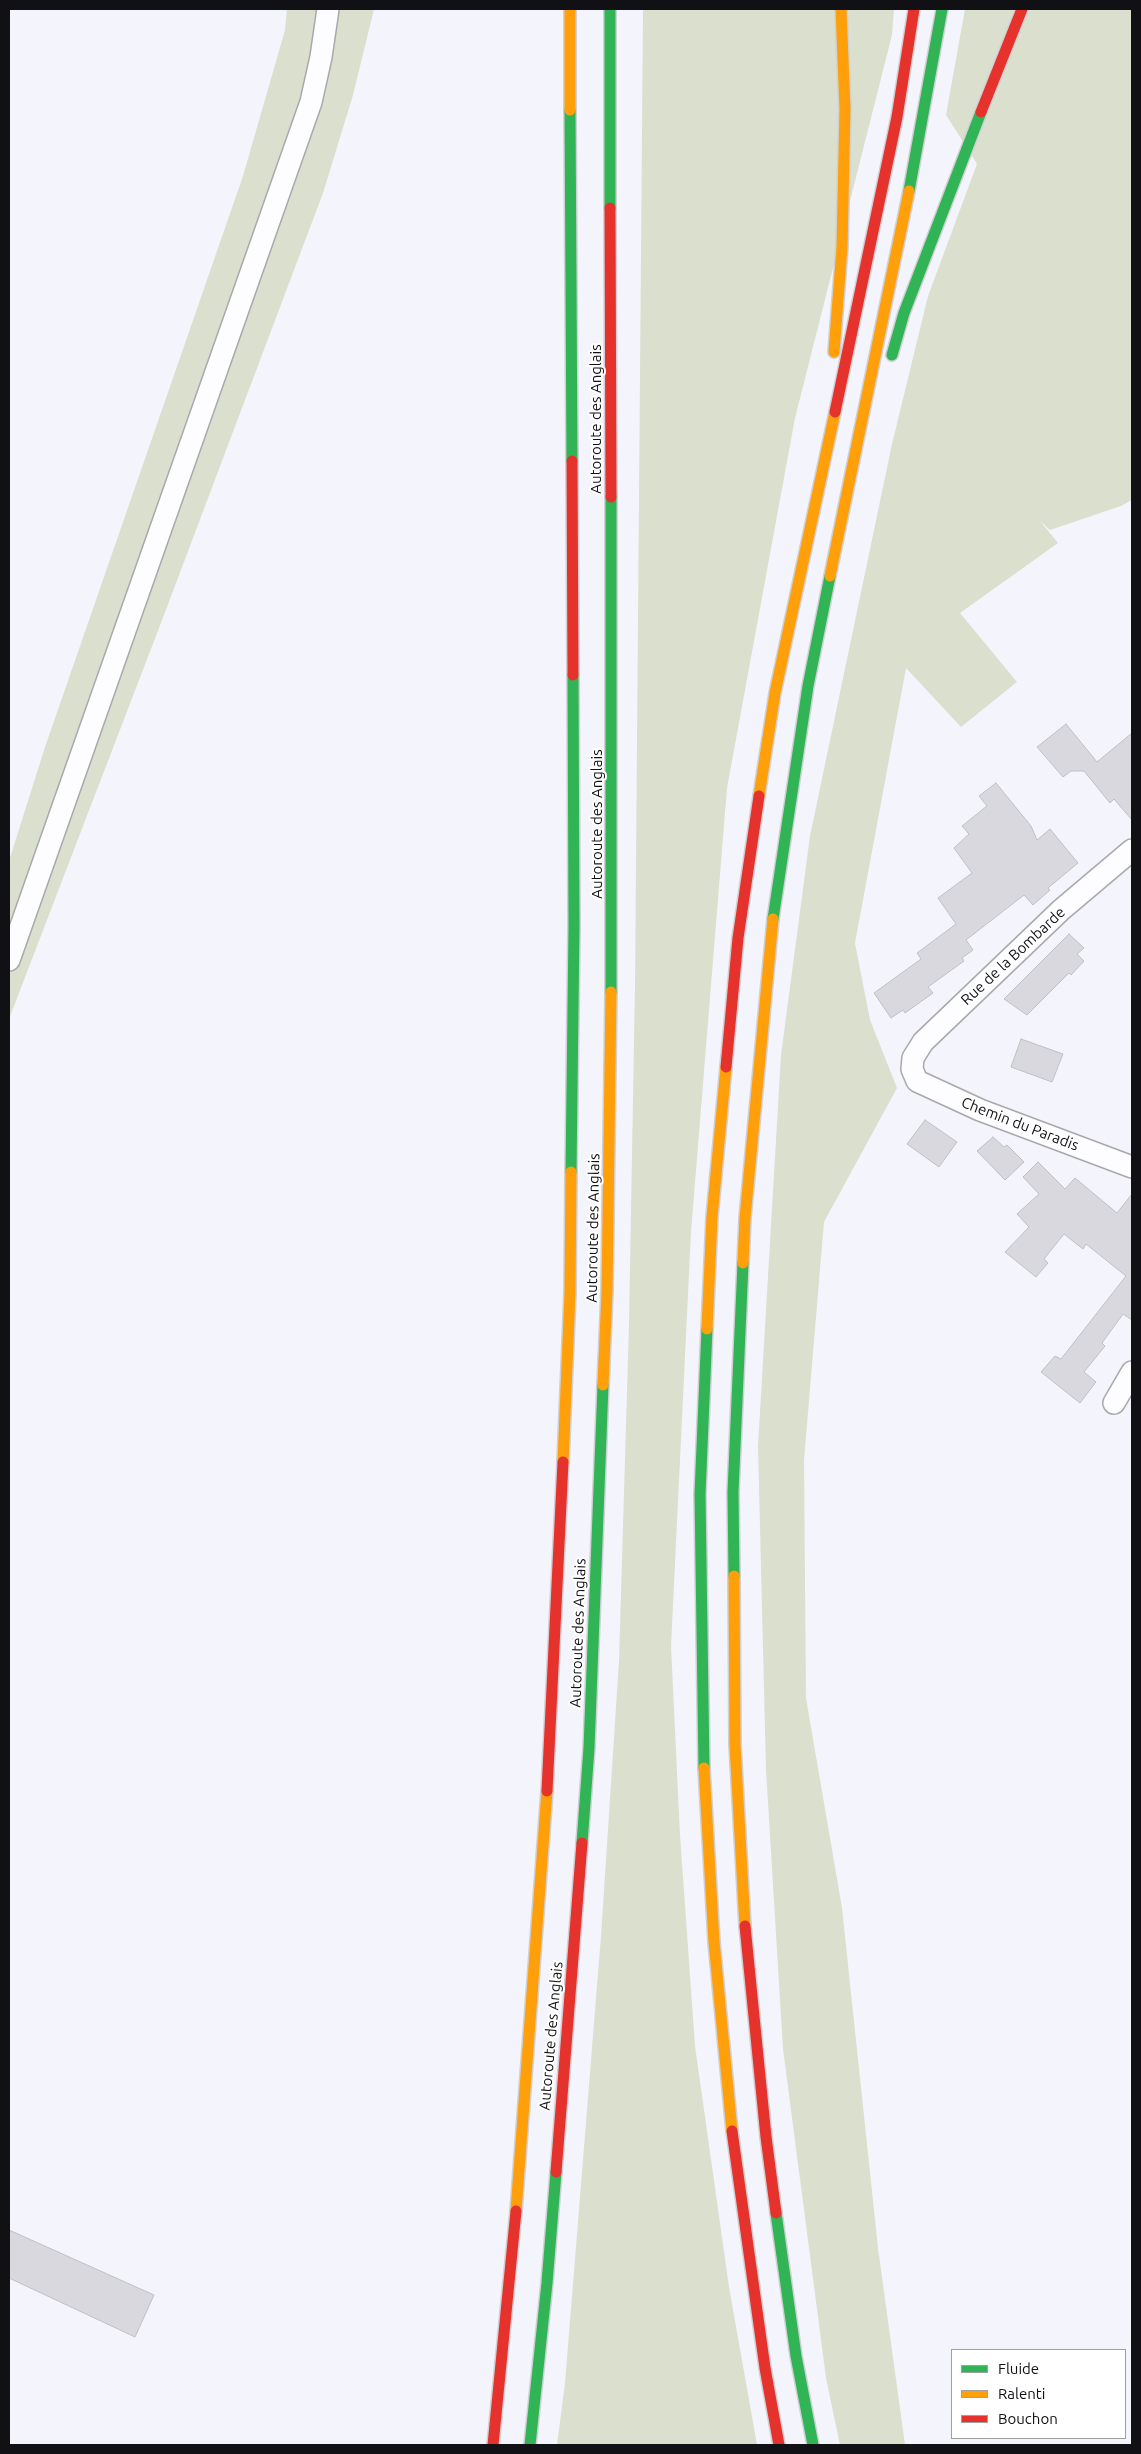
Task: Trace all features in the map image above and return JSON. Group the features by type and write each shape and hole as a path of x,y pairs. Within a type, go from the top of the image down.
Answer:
{"highway":[{"name":"Autoroute des Anglais","path":"492,2445 514,2237 550,1756 570,1292 574,926 570,9"},
{"name":"Autoroute des Anglais","path":"530,2445 548,2273 589,1748 607,1292 612,953 610,9"},
{"path":"835,410 833,339 842,247 845,108 841,9"},
{"path":"779,2445 765,2368 732,2136 714,1942 703,1746 700,1494 712,1217 738,938 775,693 897,117 914,9"},
{"path":"813,2445 796,2356 766,2137 746,1943 735,1745 732,1492 745,1218 770,942 808,686 923,122 942,9"},
{"path":"863,414 885,373 946,198 1022,9"}],"street":[{"path":"9,960 311,102 321,57 328,9"},
{"name":"Rue de la Bombarde","path":"913,1075 913,1058 923,1042 1061,910 1132,850"},
{"name":"Chemin du Paradis","path":"913,1075 917,1081 980,1110 1132,1167"},
{"path":"1114,1403 1132,1372"}],"green space":[{"path":"287,9 374,9 353,95 323,193 9,1019 9,861 45,747 243,176 285,30"},
{"path":"643,9 894,9 892,35 795,418 727,788 691,1232 671,1646 680,1835 695,2046 729,2287 757,2445 557,2445 565,2383 601,1936 619,1661 629,1324 635,985"},
{"path":"965,9 1132,9 1132,500 1121,506 1050,530 1040,521 1058,543 960,613 1017,682 961,727 906,668 855,943 870,1020 897,1088 824,1222 804,1460 806,1698 842,1908 878,2248 905,2445 840,2445 826,2378 783,2049 766,1770 758,1446 781,1055 810,836 892,444 928,296 977,164 946,115"}],"building":[{"path":"1066,724 1097,762 1132,733 1132,820 1114,799 1110,803 1084,771 1071,771 1063,777 1037,747"},
{"path":"996,783 1031,826 1037,840 1050,829 1078,863 1048,888 1050,890 1033,905 1024,895 966,940 973,950 962,958 964,961 928,987 933,993 905,1013 903,1010 891,1018 874,993 921,959 917,953 956,924 938,898 972,873 954,848 969,834 962,826 987,806 979,796"},
{"path":"1069,934 1084,948 1077,954 1084,961 1071,975 1069,973 1027,1015 1004,999"},
{"path":"1021,1039 1063,1054 1052,1082 1011,1067"},
{"path":"925,1120 957,1142 939,1167 907,1144"},
{"path":"993,1137 1004,1147 1007,1145 1024,1162 1005,1180 977,1151"},
{"path":"1038,1162 1065,1189 1075,1178 1117,1213 1132,1194 1132,1320 1123,1314 1102,1343 1105,1346 1084,1372 1096,1382 1080,1403 1041,1372 1055,1356 1061,1359 1126,1276 1086,1244 1083,1249 1064,1234 1044,1259 1048,1263 1036,1277 1005,1252 1029,1227 1017,1214 1039,1194 1023,1177"},
{"path":"9,2230 154,2295 135,2337 9,2278"}],"traffic: fast":[{"path":"610,9 610,208"},
{"path":"909,191 942,9"},
{"path":"570,110 572,461"},
{"path":"892,355 904,313 981,112"},
{"path":"611,497 611,992"},
{"path":"773,919 808,686 830,576"},
{"path":"571,1172 574,927 573,675"},
{"path":"734,1576 733,1492 743,1263"},
{"path":"704,1768 700,1494 707,1329"},
{"path":"582,1843 589,1748 603,1385"},
{"path":"530,2445 547,2283 556,2172"},
{"path":"776,2213 796,2356 813,2445"}],"traffic: slow":[{"path":"570,9 570,110"},
{"path":"834,352 842,247 845,109 841,9"},
{"path":"830,576 909,191"},
{"path":"759,796 775,693 835,412"},
{"path":"743,1263 745,1218 773,919"},
{"path":"603,1385 607,1292 611,992"},
{"path":"707,1329 712,1217 726,1067"},
{"path":"563,1462 570,1293 571,1172"},
{"path":"734,1576 735,1745 745,1926"},
{"path":"704,1768 714,1942 732,2131"},
{"path":"516,2211 547,1791"}],"traffic: jam":[{"path":"835,412 897,117 914,9"},
{"path":"981,112 1022,9"},
{"path":"610,208 611,497"},
{"path":"572,461 573,675"},
{"path":"726,1067 738,938 759,796"},
{"path":"547,1791 563,1462"},
{"path":"556,2172 582,1843"},
{"path":"745,1926 766,2137 776,2213"},
{"path":"732,2131 765,2368 779,2445"},
{"path":"493,2445 516,2211"}]}
